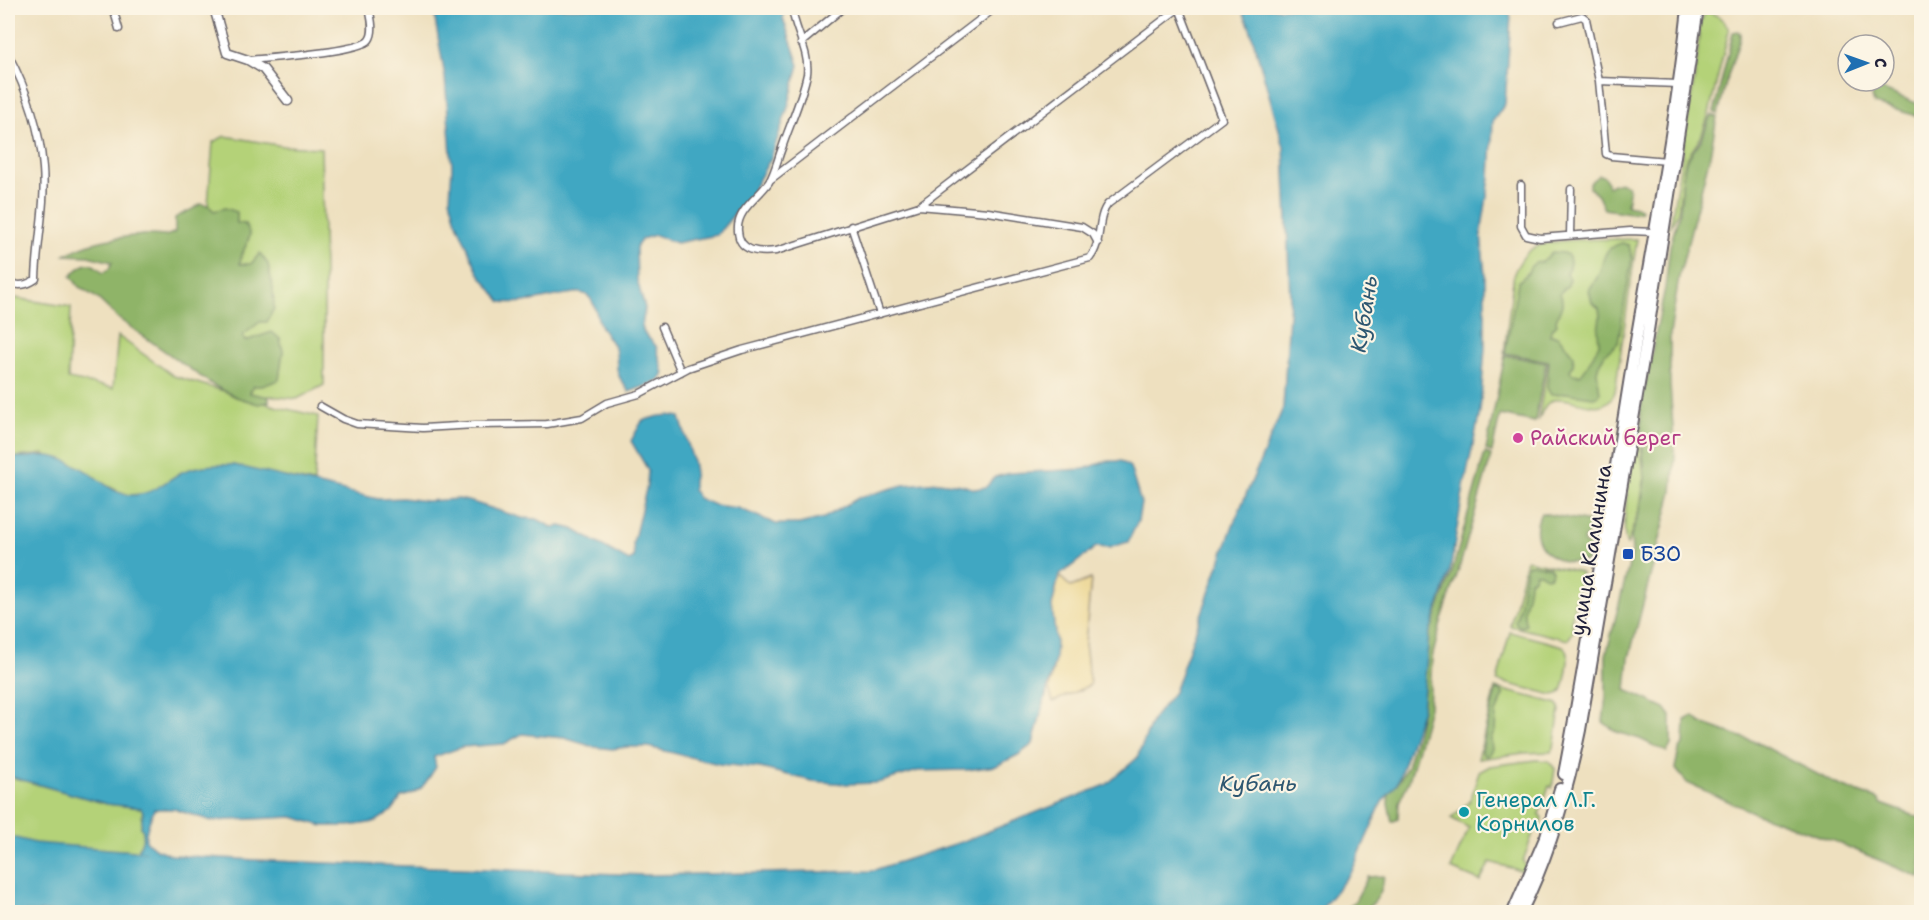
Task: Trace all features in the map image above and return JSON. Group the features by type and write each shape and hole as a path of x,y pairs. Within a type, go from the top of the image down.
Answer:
{"highway":[{"name":"улица Калинина","path":"1513,912 1546,836 1562,783 1587,650 1667,162 1688,8"},
{"name":"улица Калинина","path":"1521,912 1536,883 1553,839 1569,785 1580,730 1647,338 1698,8"}],"street":[{"path":"113,8 119,29"},
{"path":"213,8 227,54 248,60 263,69 288,101"},
{"path":"248,60 362,45 368,41 372,32 369,8"},
{"path":"770,180 807,73 807,61 792,8"},
{"path":"801,43 843,8"},
{"path":"320,406 344,419 366,424 423,428 547,424 582,418 607,403 639,394 688,368 742,350 1090,258 1098,243 1103,213 1108,204 1222,119 1179,8 919,206 765,252 751,250 742,243 739,237 738,223 744,211 770,180 995,8"},
{"path":"1559,22 1582,16 1586,19 1599,81 1606,154 1667,162"},
{"path":"8,54 32,111 43,168 36,279 29,284 18,286 8,283"},
{"path":"1599,81 1678,84"},
{"path":"1521,185 1521,226 1526,235 1540,238 1630,231 1654,232"},
{"path":"1570,235 1571,189"},
{"path":"919,206 988,212 1082,227 1093,234 1098,243"},
{"path":"851,226 880,314"},
{"path":"662,327 681,372"}],"green space":[{"path":"1705,12 1720,18 1729,30 1709,114 1701,137 1685,161 1678,211 1670,228 1697,62 1700,24"},
{"path":"1733,32 1740,33 1740,38 1718,114 1714,112"},
{"path":"1875,93 1891,93 1921,105 1921,117 1874,104 1872,97"},
{"path":"1712,115 1717,117 1710,155 1679,277 1670,334 1670,385 1675,457 1672,492 1629,658 1626,690 1665,708 1671,716 1671,745 1667,752 1640,739 1617,732 1603,722 1606,696 1606,655 1632,553 1631,537 1641,507 1645,479 1640,410 1665,288 1670,246 1680,210 1686,161 1702,139"},
{"path":"225,136 283,146 321,148 324,385 297,399 271,396 248,398 318,416 314,483 234,465 186,471 150,493 130,495 44,454 8,456 8,297 71,307 68,379 113,388 118,336 174,376 240,396 208,205 213,142"},
{"path":"1599,175 1605,177 1608,186 1620,182 1627,185 1629,190 1627,205 1640,208 1641,211 1630,213 1604,209 1598,196 1589,187 1589,183"},
{"path":"200,204 208,205 214,211 225,208 237,212 237,223 245,224 250,234 240,264 251,264 260,253 268,264 274,308 267,322 260,322 242,336 245,341 272,332 280,339 283,351 279,380 262,386 253,386 250,393 269,397 269,402 258,404 236,397 213,385 119,319 97,298 79,287 71,276 86,264 94,265 103,273 109,269 112,262 88,256 65,255 103,240 171,234 175,232 175,218"},
{"path":"1637,239 1615,392 1609,401 1601,405 1592,406 1564,399 1555,400 1547,404 1538,421 1548,362 1504,353 1514,273 1525,255 1538,246 1565,241"},
{"path":"1622,243 1629,245 1632,258 1618,343 1605,354 1597,371 1600,393 1593,397 1566,393 1551,395 1547,388 1549,361 1505,353 1518,282 1528,273 1530,267 1542,262 1552,252 1569,256 1567,274 1570,279 1568,285 1560,293 1562,301 1556,320 1557,324 1551,330 1550,335 1558,336 1574,356 1570,370 1572,374 1580,375 1599,344 1599,308 1592,303 1589,290 1598,275 1607,251"},
{"path":"1505,355 1546,363 1535,422 1500,415 1492,452 1486,450"},
{"path":"1639,422 1644,480 1640,507 1627,545 1626,504"},
{"path":"1485,453 1491,455 1489,464 1432,658 1429,707 1409,781 1399,802 1398,819 1392,822 1388,803 1389,791 1397,784 1407,767 1417,732 1422,709 1429,635 1452,572"},
{"path":"1541,513 1590,522 1594,527 1593,531 1583,541 1585,544 1594,546 1589,560 1566,562 1547,553 1537,536 1537,525"},
{"path":"1526,560 1581,573 1571,622 1574,630 1568,640 1510,626"},
{"path":"1527,565 1549,567 1552,570 1551,576 1545,577 1540,573 1535,573 1534,578 1529,581 1524,607 1526,625 1521,627 1515,621"},
{"path":"1510,632 1567,649 1566,672 1559,694 1553,695 1497,681"},
{"path":"1495,688 1558,704 1560,710 1554,747 1551,752 1478,759"},
{"path":"1496,690 1501,691 1504,695 1496,713 1495,731 1491,739 1492,749 1488,756 1483,755 1482,750"},
{"path":"1693,716 1701,723 1756,742 1838,785 1921,818 1921,878 1839,843 1755,813 1687,783 1675,768 1679,750 1684,744 1685,720"},
{"path":"1536,760 1549,761 1555,769 1552,788 1549,786 1539,814 1542,818 1539,829 1536,825 1523,861 1525,872 1490,862 1480,881 1451,869 1469,828 1451,818 1470,801 1479,772 1490,766"},
{"path":"8,776 107,804 141,808 143,838 138,851 58,847 8,839"},
{"path":"1384,876 1380,893 1372,904 1360,910 1343,912 1355,901 1368,877"}],"sand":[{"path":"1059,576 1071,587 1091,579 1085,644 1090,685 1053,702 1049,689 1056,642 1052,606"}],"water":[{"path":"433,8 785,8 783,18 799,65 771,158 750,195 717,235 676,243 655,235 642,239 636,247 637,280 645,308 642,326 644,333 656,346 664,374 659,381 629,392 618,373 615,349 599,324 594,305 587,296 574,293 529,301 501,302 478,272 456,221 450,199 452,166 445,77"},
{"name":"Кубань","path":"1241,8 1507,8 1511,17 1505,104 1493,121 1490,178 1481,234 1485,275 1485,348 1480,412 1464,487 1450,571 1429,635 1422,709 1397,784 1382,802 1352,871 1319,912 8,912 8,836 35,843 147,852 138,851 143,838 141,808 107,804 8,776 8,456 47,456 62,459 83,469 117,492 130,495 152,490 190,469 209,465 234,465 378,499 403,498 426,501 459,499 522,518 537,519 552,527 561,526 573,529 629,561 634,558 633,543 647,485 648,470 631,441 642,421 661,416 680,417 693,461 695,473 693,490 698,498 714,505 738,508 776,524 799,524 824,518 858,498 903,485 939,482 975,489 986,487 995,477 1010,473 1084,469 1107,461 1121,461 1130,467 1141,503 1138,521 1128,542 1109,548 1096,547 1059,576 1052,606 1056,642 1055,660 1033,744 996,766 967,770 918,771 877,783 846,784 812,781 760,768 719,764 648,747 612,749 594,747 564,738 522,734 504,744 462,747 434,757 436,767 422,787 414,793 401,797 392,811 375,822 349,826 323,826 293,817 211,821 174,809 154,809 147,829 146,841 156,849 172,855 645,875 871,871 961,842 1106,785 1137,758 1153,719 1174,692 1233,525 1283,408 1290,299 1284,147 1249,25"}],"place":[{"name":"Райский берег","path":"1518,438"},
{"name":"БЗО","path":"1628,554"},
{"name":"Генерал Л.Г. Корнилов","path":"1464,812"}]}
